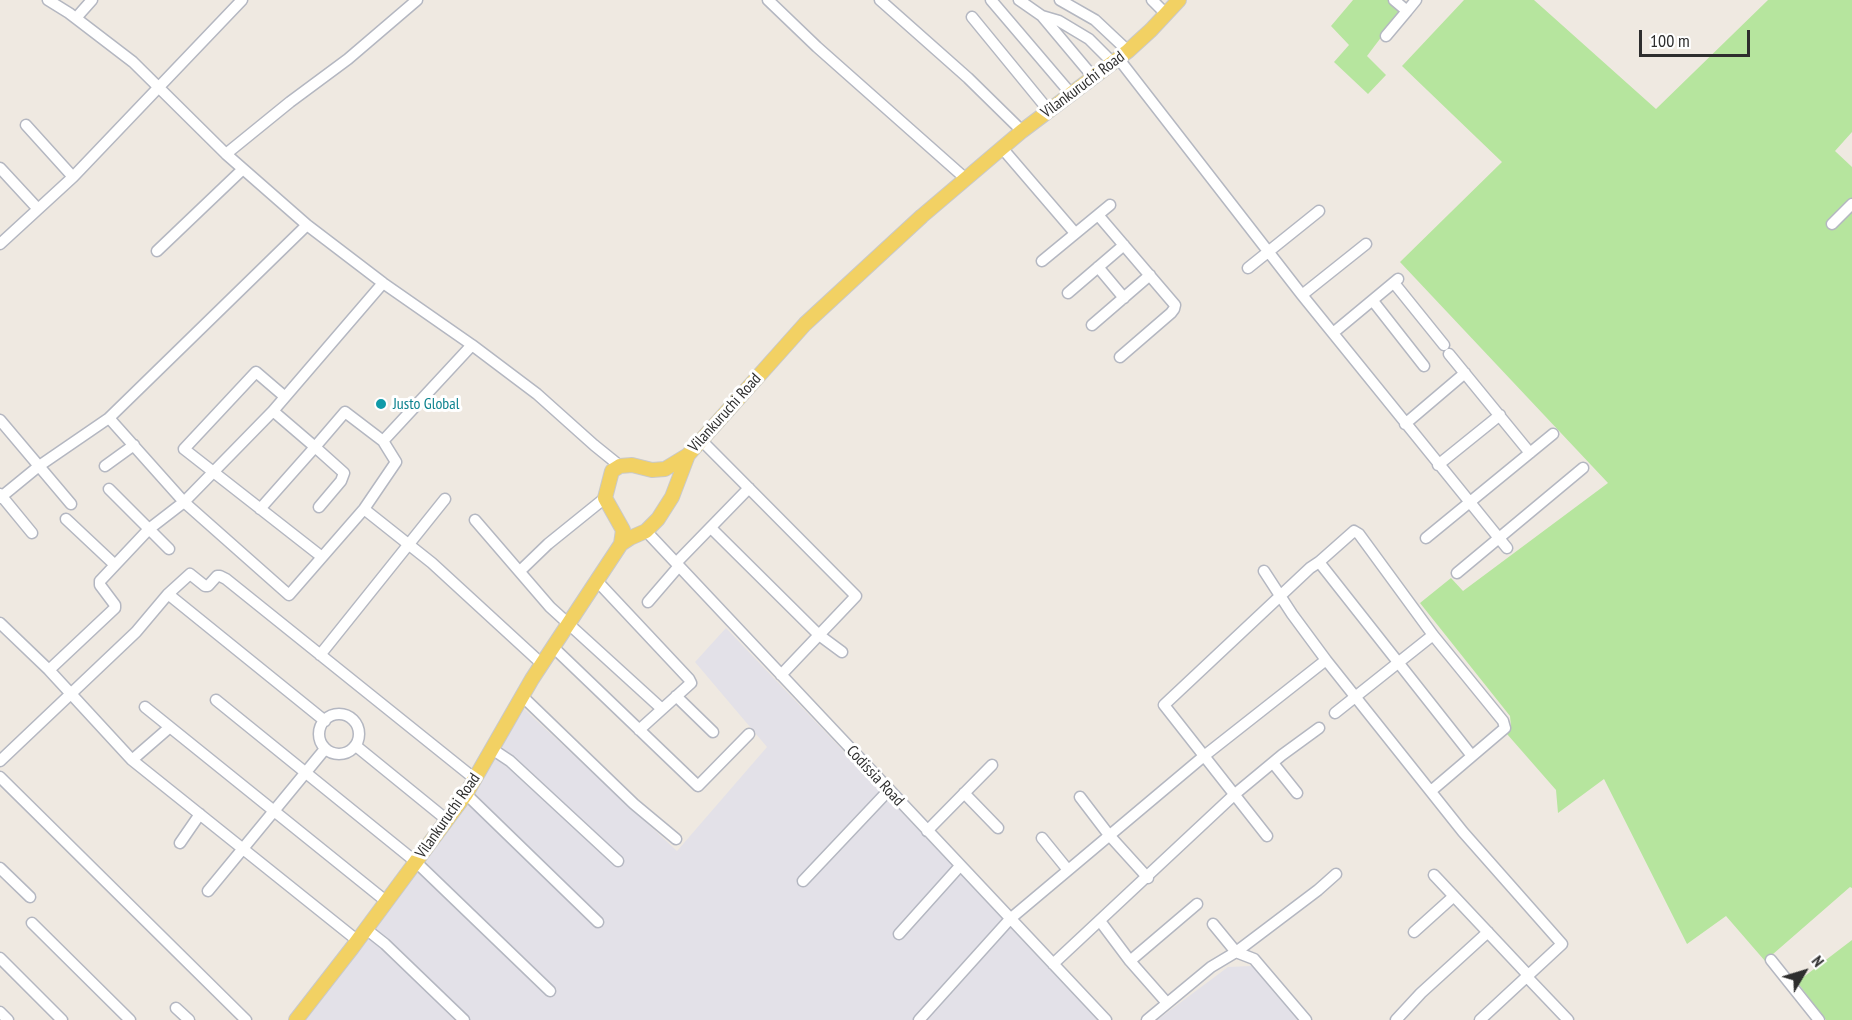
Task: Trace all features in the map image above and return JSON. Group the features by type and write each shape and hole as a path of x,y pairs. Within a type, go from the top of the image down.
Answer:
{"main road":[{"name":"Vilankuruchi Road","path":"620,466 632,465 652,470 665,469 688,455 805,324 922,216 1022,131 1120,58 1179,0"},
{"path":"621,544 645,531 658,519 672,497 688,455"},
{"path":"620,466 612,471 605,498 623,530 621,544"},
{"name":"Vilankuruchi Road","path":"296,1020 358,941 466,794 522,696 621,544"}],"street":[{"path":"48,0 76,18 133,62 226,154 307,225 537,394 620,466"},
{"path":"76,18 92,0"},
{"path":"2,238 73,177 242,0"},
{"path":"768,0 817,47 966,179"},
{"path":"880,0 968,78 1022,131"},
{"path":"991,0 1072,94"},
{"path":"1019,0 1042,16 1094,78"},
{"path":"1060,0 1095,20 1120,58 1302,295 1507,548"},
{"path":"1152,0 1166,14"},
{"path":"1394,0 1407,11"},
{"path":"1386,36 1416,0"},
{"path":"226,154 348,59 410,2"},
{"path":"972,16 1049,111"},
{"path":"1042,16 1059,21 1120,58"},
{"path":"26,125 73,177"},
{"path":"1002,148 1075,233"},
{"path":"0,168 38,209"},
{"path":"157,251 243,169"},
{"path":"1832,224 1852,204"},
{"path":"1042,261 1110,205"},
{"path":"1248,268 1319,211"},
{"path":"1098,215 1173,302 1174,309 1120,357"},
{"path":"32,533 1,496 39,466 109,418 307,225"},
{"path":"1068,293 1124,244"},
{"path":"1302,295 1366,244"},
{"path":"1098,267 1124,298"},
{"path":"1092,325 1150,275"},
{"path":"1333,333 1396,281 1446,349 1530,453"},
{"path":"49,670 115,608 100,585 100,581 149,529 184,502 273,411 383,283"},
{"path":"1373,301 1424,366"},
{"path":"383,441 472,345"},
{"path":"284,396 256,372 184,449 322,557"},
{"path":"1405,424 1465,373"},
{"path":"273,411 344,473 341,481 319,507"},
{"path":"109,418 184,502 289,595 364,509 396,462 383,441 345,412 260,509"},
{"path":"1438,465 1500,415"},
{"path":"0,420 71,504"},
{"path":"1426,537 1553,434"},
{"path":"701,440 856,596 781,675"},
{"path":"105,466 134,445"},
{"path":"1457,573 1583,468"},
{"path":"110,489 169,549"},
{"path":"648,602 711,528 749,489"},
{"path":"519,571 548,544 605,498"},
{"path":"321,655 445,499"},
{"path":"364,509 409,544 542,664"},
{"path":"66,519 115,565"},
{"path":"475,520 569,625 662,709"},
{"path":"711,528 819,635 842,652"},
{"name":"Codissia Road","path":"645,531 1106,1020"},
{"path":"1267,836 1164,705 1310,568 1353,531 1359,534 1434,635 1503,721 1505,728 1431,791"},
{"path":"1319,562 1472,756"},
{"path":"1264,571 1326,660 1463,832 1562,944 1480,1020"},
{"path":"0,761 136,632 168,594 190,574 205,586 220,576 475,779"},
{"path":"597,581 691,683 639,730"},
{"path":"168,594 325,721"},
{"path":"0,623 49,670 132,760 358,941"},
{"path":"1335,713 1434,635"},
{"path":"553,647 698,786 748,734"},
{"path":"919,1020 1010,919 1204,756 1326,660"},
{"path":"522,696 634,804 676,839"},
{"path":"676,696 713,732"},
{"path":"216,700 416,862 550,991"},
{"path":"145,707 387,902"},
{"path":"336,714 350,717 358,727 360,734 356,746 351,751 338,754 326,749 319,732 325,721 336,714"},
{"path":"132,760 170,727"},
{"path":"1053,964 1148,878 1235,794 1319,729"},
{"path":"356,746 447,820"},
{"path":"208,891 326,749"},
{"path":"492,749 510,761 618,861"},
{"path":"1273,763 1297,794"},
{"path":"927,831 992,765"},
{"path":"0,777 246,1020"},
{"path":"803,881 889,790"},
{"path":"466,794 598,922"},
{"path":"964,794 998,828"},
{"path":"1080,797 1109,835 1148,878"},
{"path":"180,843 200,814"},
{"path":"1042,838 1068,870"},
{"path":"898,934 960,866"},
{"path":"0,868 30,897"},
{"path":"1147,1020 1211,967 1236,952 1336,874"},
{"path":"1434,875 1568,1020"},
{"path":"1414,932 1454,896"},
{"path":"1130,961 1197,904"},
{"path":"1100,921 1130,961 1167,1003"},
{"path":"32,923 130,1020"},
{"path":"1213,924 1236,952 1254,959 1306,1020"},
{"path":"366,929 385,944 464,1020"},
{"path":"1396,1020 1421,993 1488,932"},
{"path":"0,958 62,1020"},
{"path":"1771,960 1819,1020"},
{"path":"176,1008 189,1020"},
{"path":"0,1012 8,1020"}],"shaded area":[{"path":"726,628 1100,1020 300,1020 523,708 677,851 767,747 695,662"},
{"path":"1252,966 1303,1020 1157,1020 1228,967"}],"green space":[{"path":"1353,0 1388,0 1401,11 1367,56 1386,75 1368,94 1334,62 1349,45 1331,26"},
{"path":"1464,0 1534,0 1656,109 1768,0 1852,0 1852,132 1835,151 1852,167 1852,888 1850,887 1765,961 1726,916 1687,944 1604,779 1558,813 1556,790 1507,734 1511,726 1510,716 1420,603 1451,578 1463,591 1608,483 1400,262 1502,162 1402,66"},
{"path":"1852,940 1852,1020 1826,1020 1797,982"}],"place":[{"name":"Justo Global","path":"381,404"}]}
